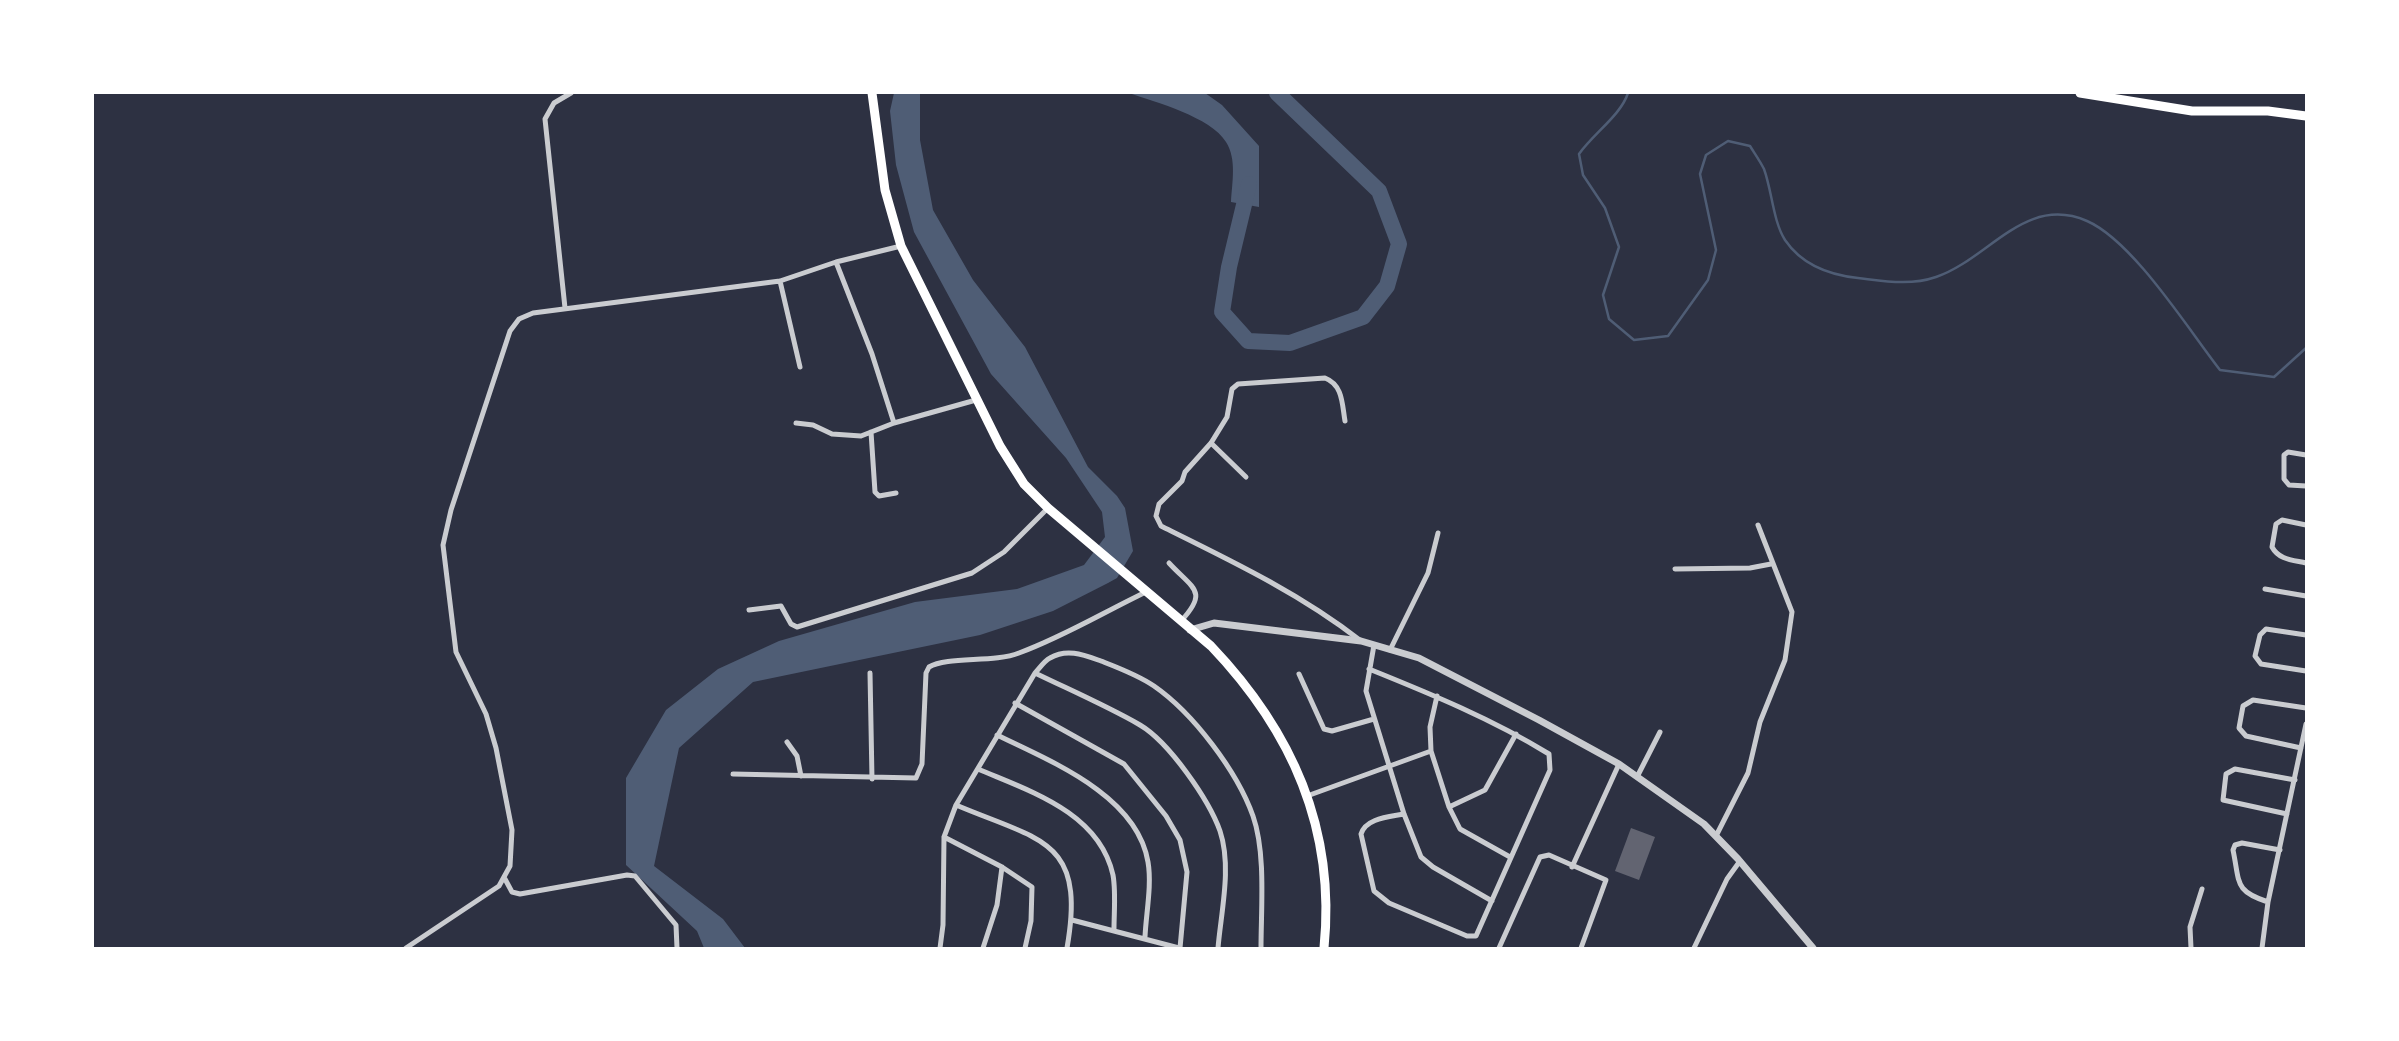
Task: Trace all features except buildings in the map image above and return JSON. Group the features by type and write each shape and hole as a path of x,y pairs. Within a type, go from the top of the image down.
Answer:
{"main road":[{"path":"872,93 885,190 901,246 976,400 1024,484 1230,666 1268,714 1288,749 1307,796 1324,856 1328,914 1324,948"},
{"path":"2080,93 2192,111 2256,111 2306,116"}],"street":[{"path":"565,307 544,131 548,110 571,93"},
{"path":"406,948 491,891 505,878 510,866 512,830 491,728 456,652 443,545 451,510 510,331 520,319 533,313 780,281 836,262 901,246"},
{"path":"836,262 872,354 894,423"},
{"path":"780,281 800,367"},
{"path":"1345,421 1340,391 1333,381 1325,378 1238,384 1232,389 1227,417 1211,443 1185,472 1182,481 1159,504 1156,516 1159,524 1330,617 1361,641"},
{"path":"796,423 813,425 842,436 861,436 894,423 976,400"},
{"path":"871,432 875,492 878,496 897,493"},
{"path":"1211,443 1246,477"},
{"path":"2306,455 2288,452 2284,455 2283,470 2289,485 2306,486"},
{"path":"749,610 781,607 790,624 797,627 972,573 1004,552 1048,508"},
{"path":"2306,525 2282,520 2276,524 2272,547 2283,558 2306,563"},
{"path":"1716,836 1748,773 1760,722 1787,650 1792,612 1758,526"},
{"path":"1390,650 1429,573 1438,533"},
{"path":"1169,563 1194,590 1197,598 1196,604 1181,621"},
{"path":"1675,569 1750,568 1771,564"},
{"path":"2265,589 2306,596"},
{"path":"733,774 909,781 918,775 922,764 926,673 929,667 951,662 992,661 1019,653 1146,592"},
{"path":"1191,629 1214,623 1361,641 1419,658 1619,764 1637,777 1716,836 1813,948"},
{"path":"2306,635 2266,629 2260,635 2255,656 2261,664 2306,671"},
{"path":"1374,645 1366,691 1420,857 1492,901"},
{"path":"940,948 943,925 944,837 956,805 1035,673 1050,658 1066,653 1079,653 1121,668 1154,686 1198,726 1241,788 1254,818 1261,874 1261,948"},
{"path":"1368,669 1437,696 1516,734 1549,754 1550,769 1476,936 1467,936 1389,903 1374,891 1361,834 1363,827 1370,822 1404,814"},
{"path":"870,673 872,779"},
{"path":"1035,673 1143,727 1174,759 1201,794 1220,832 1223,860 1218,948"},
{"path":"1299,674 1325,729 1332,731 1374,719"},
{"path":"1437,696 1430,727 1431,751 1449,807 1460,829 1510,857"},
{"path":"2301,748 2246,736 2239,728 2243,705 2253,700 2306,708"},
{"path":"1015,703 1124,764 1166,816 1180,840 1187,872 1180,948 1072,920"},
{"path":"2262,948 2268,902 2306,724"},
{"path":"1637,777 1660,732"},
{"path":"1449,807 1485,790 1516,734"},
{"path":"998,735 1084,778 1137,832 1149,862 1145,937"},
{"path":"787,742 797,756 801,776"},
{"path":"1307,796 1431,751"},
{"path":"1572,867 1619,764"},
{"path":"978,769 1035,793 1075,815 1104,851 1113,876 1114,929"},
{"path":"2287,814 2222,800 2226,774 2235,769 2295,780"},
{"path":"956,805 1048,844 1061,860 1073,897 1072,920 1066,948"},
{"path":"944,837 1002,867 1032,887 1031,922 1025,948"},
{"path":"2268,902 2247,895 2241,887 2233,850 2235,845 2242,843 2280,850"},
{"path":"1499,948 1540,857 1549,855 1606,883 1581,948"},
{"path":"1694,948 1727,879 1740,861"},
{"path":"983,948 997,905 1002,867"},
{"path":"505,878 512,892 520,894 627,875 635,876 676,925 677,948"},
{"path":"2191,948 2190,928 2202,889"}],"water":[{"path":"894,93 920,93 920,140 933,210 973,280 1025,347 1088,467 1117,496 1125,508 1133,551 1117,578 1053,611 980,635 753,682 679,748 654,866 723,919 745,948 704,948 697,931 626,865 626,778 666,710 718,669 779,641 915,602 1017,589 1084,565 1105,537 1102,512 1066,458 991,374 914,232 896,165 890,111"},
{"path":"1129,93 1205,93 1222,105 1259,146 1259,207 1231,202 1232,156 1219,133 1196,118"}],"waterway":[{"path":"1249,184 1229,267 1222,312 1248,341 1290,343 1363,317 1387,286 1399,244 1379,191 1277,93"},
{"path":"1628,93 1620,109 1579,154 1583,175 1605,208 1619,247 1603,295 1609,319 1634,340 1668,336 1708,280 1716,250 1700,174 1706,155 1728,141 1750,146 1764,169 1778,224 1785,240 1808,262 1827,271 1847,277 1887,281 1926,280 1955,268 2026,222 2045,216 2065,215 2087,221 2105,231 2123,247 2159,288 2220,370 2274,377 2306,348"}]}
